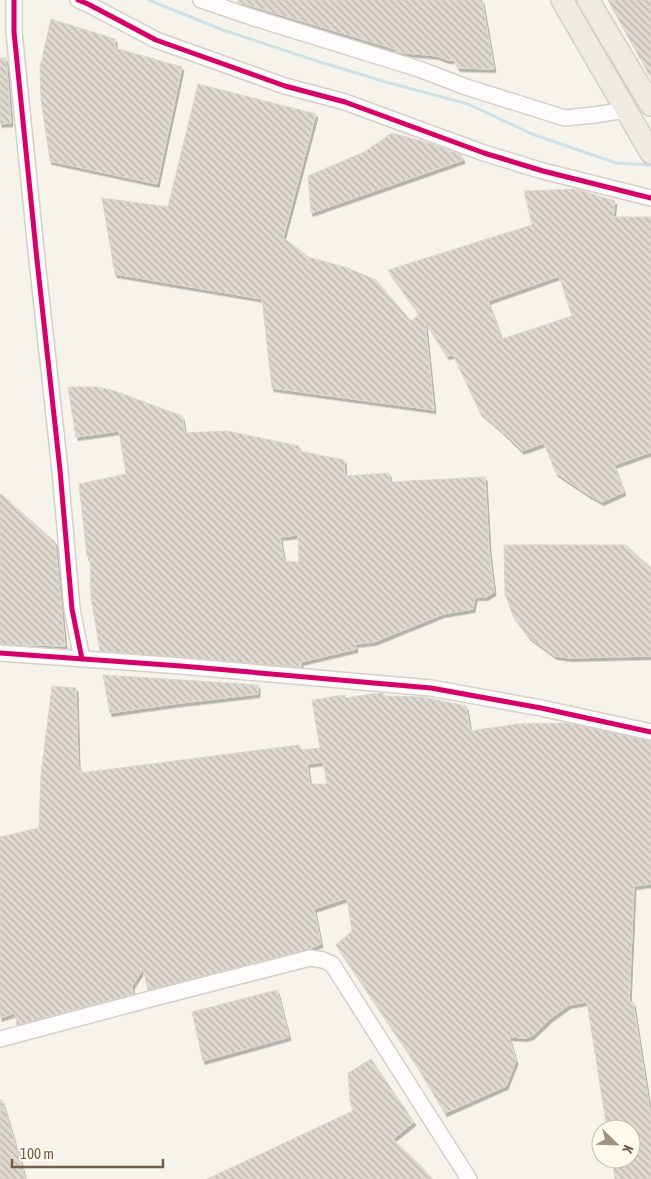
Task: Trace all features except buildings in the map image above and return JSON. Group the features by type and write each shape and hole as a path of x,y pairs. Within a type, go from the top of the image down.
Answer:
{"highway":[{"path":"562,0 651,153"},
{"path":"588,0 651,105"}],"street":[{"path":"14,0 14,32 60,470 72,609 82,659"},
{"path":"78,0 156,40 209,60 285,86 345,102 484,153 543,171 651,198"},
{"path":"201,0 419,69 565,118 626,110"},
{"path":"0,653 190,666 431,688 541,708 651,732"},
{"path":"0,1039 158,996 310,958 323,960 332,964 469,1179"}],"waterway":[{"path":"149,0 223,30 320,62 468,104 532,134 616,163 651,165"}],"cycle path":[{"path":"14,0 14,32 60,470 72,609 82,659"},
{"path":"78,0 156,40 285,86 345,102 484,153 543,171 651,198"},
{"path":"0,653 181,666 431,688 541,708 651,732"}]}
